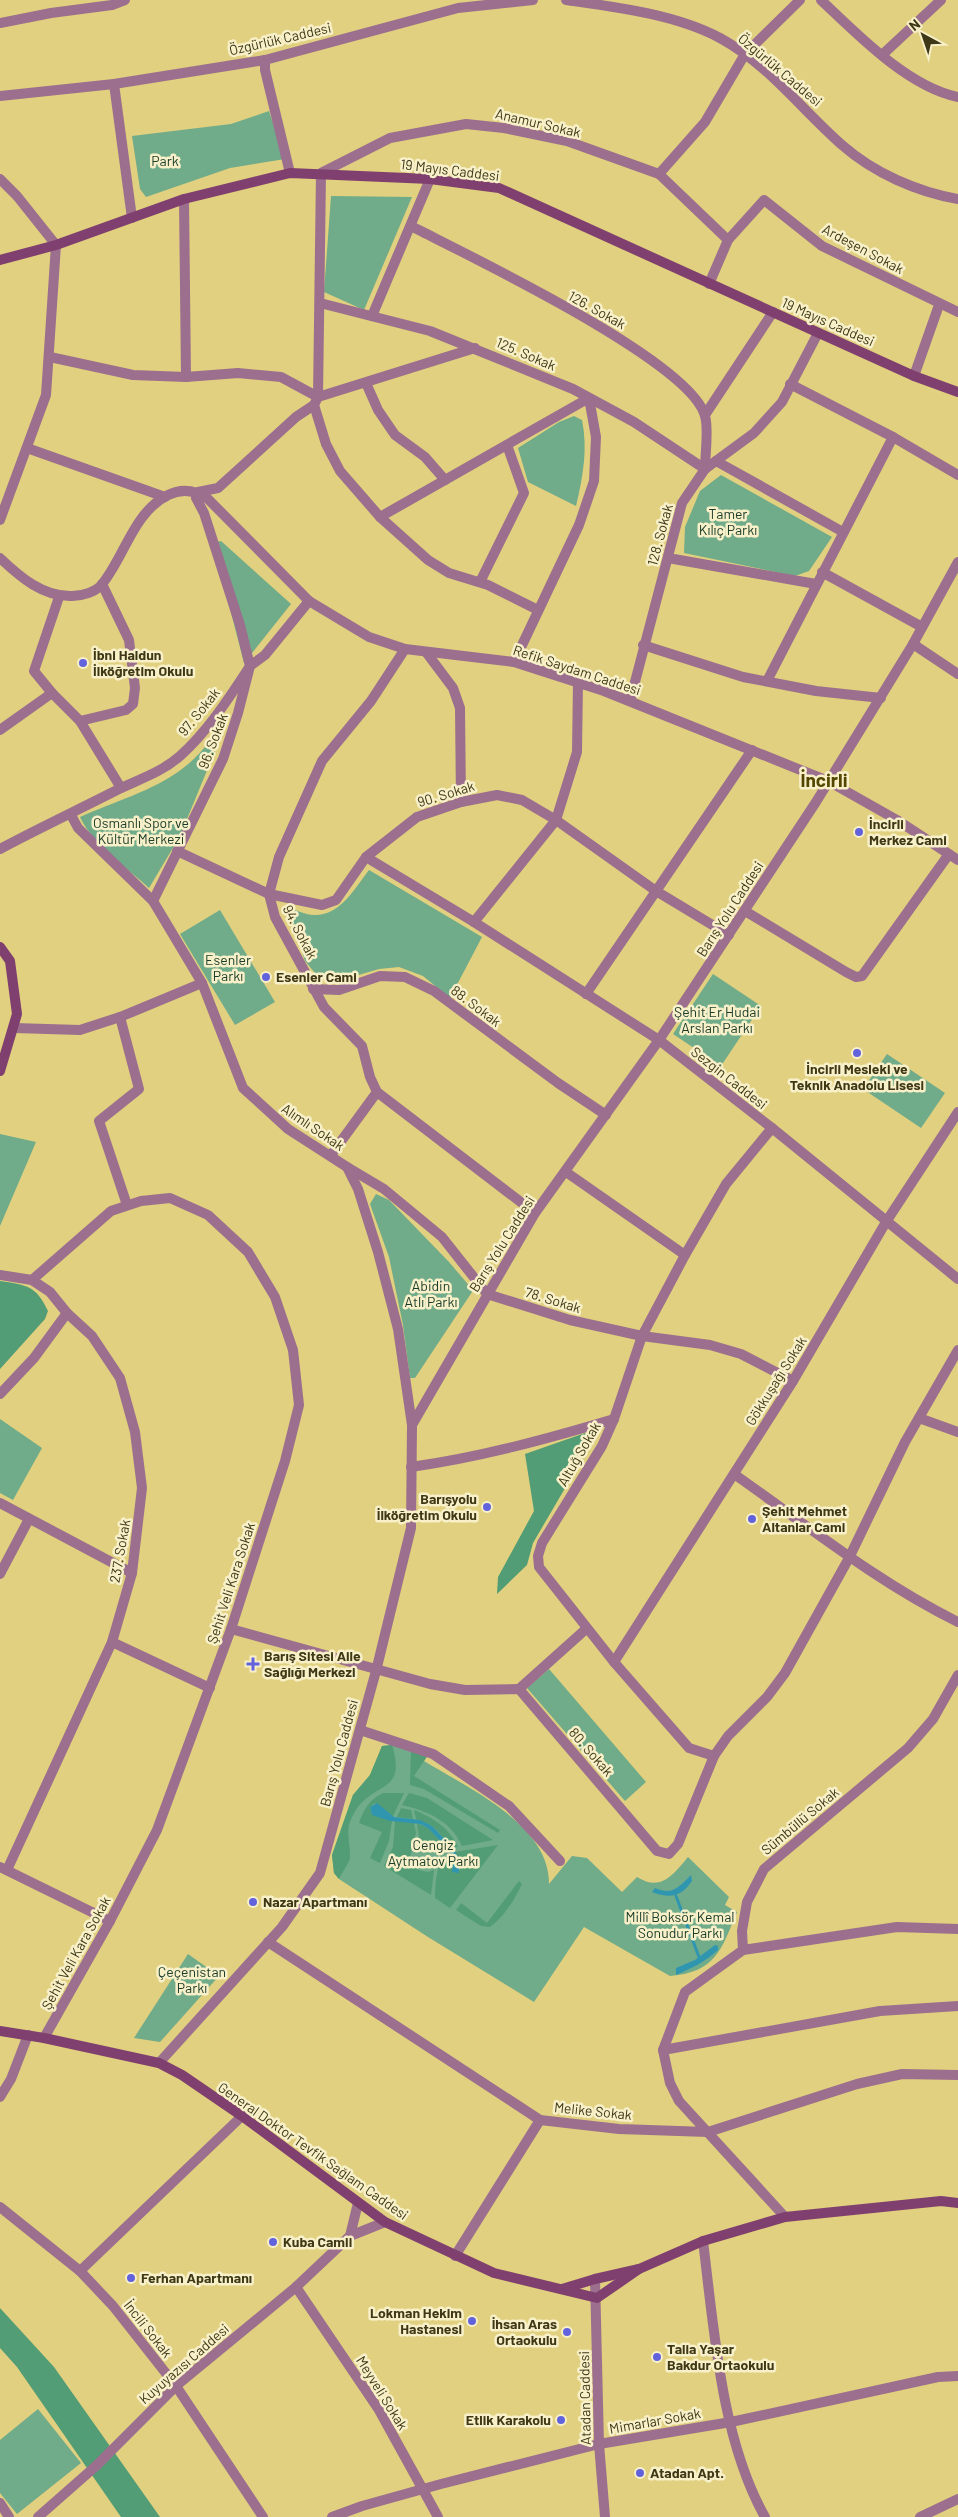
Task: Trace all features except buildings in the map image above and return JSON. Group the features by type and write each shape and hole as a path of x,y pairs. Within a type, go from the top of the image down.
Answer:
{"main road":[{"name":"19 Mayıs Caddesi","path":"0,260 56,245 184,200 290,173 430,179 499,188 914,376 958,392"},
{"path":"0,946 10,961 17,1014 0,1071"},
{"name":"General Doktor Tevfik Sağlam Caddesi","path":"0,2031 44,2038 159,2063 242,2116 385,2222 455,2256 507,2278 597,2298"},
{"path":"597,2298 639,2269 702,2242 785,2217 941,2201 958,2203"},
{"path":"560,2290 595,2278 639,2269"}],"street":[{"path":"0,23 51,13 112,5 125,0"},
{"name":"Özgürlük Caddesi","path":"0,96 114,84 265,60 461,4 533,0"},
{"name":"Özgürlük Caddesi","path":"566,0 666,18 719,37 745,54 796,98 843,146 881,171 930,194 958,199"},
{"path":"659,174 705,122 745,54 800,0"},
{"path":"821,0 882,55 913,78 958,97"},
{"path":"882,55 941,0"},
{"path":"265,60 265,70 290,173"},
{"path":"114,84 132,218"},
{"name":"Anamur Sokak","path":"321,173 390,138 466,124 504,128 567,141 659,174 728,240"},
{"path":"321,173 320,303 316,401 326,444 340,471 380,518 428,560 450,573 480,582 538,610"},
{"path":"0,179 17,196 56,245 46,396 0,520"},
{"path":"372,316 430,179"},
{"path":"184,200 186,377"},
{"name":"Ardeşen Sokak","path":"709,284 728,240 764,200 822,246 958,312"},
{"name":"126. Sokak","path":"411,226 608,330 654,361 690,390 705,416 705,469"},
{"name":"125. Sokak","path":"320,303 430,331 475,348 589,398 634,422 705,469"},
{"path":"914,376 939,304"},
{"path":"705,416 773,312"},
{"name":"128. Sokak","path":"630,701 643,644 682,503 705,469 754,433 782,402 818,332"},
{"path":"0,558 18,575 59,597 79,596 102,584 150,508 174,492 198,492 218,488 316,401 475,348"},
{"path":"50,357 133,375 186,377 238,373 281,377 316,401"},
{"path":"366,383 378,410 395,435 425,457 445,480"},
{"path":"790,384 893,437 958,475"},
{"path":"380,518 589,398 596,437 594,481 578,525 514,662"},
{"path":"766,681 893,437"},
{"path":"480,582 524,493 508,445"},
{"path":"27,448 165,497"},
{"path":"716,461 843,532"},
{"path":"198,492 197,502 204,513 240,625 250,666 266,655 309,601"},
{"name":"Refik Saydam Caddesi","path":"198,492 208,498 309,601 369,637 405,649 514,662 630,701 828,781 897,820 958,860"},
{"path":"668,558 816,584"},
{"name":"Barış Yolu Caddesi","path":"159,2063 295,1911 320,1873 376,1671 411,1528 412,1425 535,1213 659,1040 745,911 913,644 958,562"},
{"path":"822,572 922,628"},
{"path":"80,721 126,710 133,704 135,688 129,640 102,584"},
{"path":"59,597 34,672 80,721 121,788"},
{"path":"643,644 743,677 816,690 880,698"},
{"path":"913,644 958,674"},
{"path":"269,894 279,857 322,762 371,701 405,649"},
{"path":"426,652 453,688 460,708 461,802"},
{"name":"97. Sokak","path":"0,849 35,830 71,815 121,788 156,773 179,757 209,724 250,666"},
{"name":"96. Sokak","path":"153,901 223,759 238,713 250,666"},
{"path":"474,922 556,820 577,752 578,682"},
{"path":"0,730 52,693"},
{"path":"586,994 752,750"},
{"name":"90. Sokak","path":"177,852 269,894 322,904 336,900 366,857 417,817 461,802 497,795 522,800 556,820 656,891 729,935"},
{"name":"Alımlı Sokak","path":"71,815 78,828 153,901 202,983 243,1088 288,1129 347,1167 358,1189 378,1252 398,1329 412,1425"},
{"path":"745,911 846,972 856,977 862,976 949,854"},
{"name":"Sezgin Caddesi","path":"366,857 474,922 659,1040 772,1128 958,1279"},
{"name":"94. Sokak","path":"269,894 275,917 324,1006 362,1046 370,1077 377,1092"},
{"name":"88. Sokak","path":"314,988 339,990 380,976 405,977 434,991 558,1083 606,1115"},
{"path":"14,1028 80,1030 120,1017 202,983"},
{"path":"120,1017 139,1089 99,1121 128,1205"},
{"path":"331,1155 377,1092 535,1213"},
{"name":"Gökkuşağı Sokak","path":"614,1662 793,1381 886,1222 958,1112"},
{"name":"Altuğ Sokak","path":"714,1756 689,1748 586,1629 539,1567 538,1556 542,1543 602,1446 614,1419 642,1336 685,1255 726,1184 772,1128"},
{"path":"347,1167 384,1189 442,1238 487,1294"},
{"path":"566,1172 685,1255"},
{"name":"Şehit Veli Kara Sokak","path":"32,1280 111,1211 141,1201 170,1198 208,1216 248,1252 275,1297 293,1350 299,1405 285,1461 231,1629 157,1830 110,1921 44,2038"},
{"name":"237. Sokak","path":"0,1275 32,1280 50,1292 67,1313 92,1336 120,1378 135,1432 142,1488 132,1573 112,1642 3,1869"},
{"name":"78. Sokak","path":"487,1294 570,1320 642,1336 710,1345 741,1354 793,1381"},
{"path":"0,1394 34,1358 67,1313"},
{"path":"714,1756 728,1736 766,1697 785,1673 849,1558 904,1442 920,1418 958,1350"},
{"path":"920,1418 958,1432"},
{"path":"411,1467 448,1462 532,1444 614,1419"},
{"path":"734,1474 849,1558 901,1592 958,1622"},
{"path":"0,1503 132,1573"},
{"path":"0,1574 29,1519"},
{"path":"231,1629 376,1671 465,1690 519,1689 586,1629"},
{"path":"112,1642 210,1688"},
{"name":"Sümbüllü Sokak","path":"743,1950 742,1930 747,1902 764,1869 908,1748 933,1719 958,1675"},
{"name":"80. Sokak","path":"519,1689 657,1851 663,1854 669,1854 678,1844 714,1756"},
{"path":"360,1730 433,1754 509,1806 560,1862"},
{"path":"3,1869 110,1921"},
{"path":"785,2217 679,2101 670,2083 663,2050 685,1992 743,1950 897,1927 958,1929"},
{"name":"Melike Sokak","path":"268,1942 540,2120 619,2129 708,2132 857,2084 902,2074 958,2075"},
{"path":"663,2050 880,2011 958,2006"},
{"path":"0,2097 11,2080 28,2035"},
{"path":"80,2271 242,2116"},
{"path":"455,2256 540,2120"},
{"path":"350,2236 358,2203"},
{"name":"İncili Sokak","path":"0,2207 80,2271 113,2306 176,2386 263,2517"},
{"path":"350,2236 385,2222"},
{"name":"Kuyuyazısı Caddesi","path":"38,2517 101,2461 176,2386 296,2287 350,2236"},
{"path":"702,2242 724,2398 742,2462 765,2517"},
{"name":"Atadan Caddesi","path":"595,2278 597,2298 599,2444 605,2517"},
{"name":"Meyveli Sokak","path":"296,2287 378,2410 438,2517"},
{"name":"Mimarlar Sokak","path":"332,2517 362,2506 422,2489 599,2444 731,2422 958,2375"},
{"path":"920,2517 932,2514 958,2499"},
{"path":"0,2503 9,2517"}],"green space":[{"name":"Park","path":"269,111 285,159 230,168 146,197 140,189 132,136 231,124"},
{"path":"331,196 412,197 364,310 324,292"},
{"path":"574,416 582,420 585,441 583,473 576,506 528,482 518,448 559,422"},
{"name":"Tamer Kılıç Parkı","path":"721,475 832,537 809,571 795,576 684,553 685,527 700,491"},
{"path":"221,541 291,604 244,663 213,543"},
{"name":"Osmanlı Spor ve Kültür Merkezi","path":"227,716 229,717 180,836 149,888 101,846 80,817 146,790 171,777 182,769 207,744"},
{"path":"369,870 482,937 450,998 423,976 399,967 379,969 355,976 320,979 305,961 288,908 314,915 332,911 346,900"},
{"name":"Esenler Parkı","path":"220,910 275,1002 235,1025 180,934"},
{"name":"Şehit Er Hudai Arslan Parkı","path":"713,974 761,1006 721,1066 673,1034"},
{"path":"887,1054 945,1093 921,1128 863,1089"},
{"path":"0,1134 36,1142 0,1226"},
{"name":"Abidin Atlı Parkı","path":"376,1194 389,1200 449,1262 472,1289 472,1292 415,1378 410,1378 403,1325 389,1257 370,1204"},
{"path":"0,1281 23,1285 34,1291 44,1302 48,1311 45,1319 0,1369"},
{"path":"0,1419 42,1448 13,1500 0,1493"},
{"path":"585,1433 592,1442 533,1543 527,1565 497,1594 498,1577 534,1511 525,1454"},
{"path":"549,1669 646,1782 625,1801 527,1688"},
{"name":"Cengiz Aytmatov Parkı","path":"392,1745 428,1755 424,1761 503,1810 521,1826 536,1844 546,1863 549,1884 572,1856 587,1858 622,1892 637,1877 653,1883 666,1879 688,1857 729,1897 725,1905 737,1912 721,1948 715,1957 698,1970 670,1976 584,1927 534,2002 428,1937 339,1879 334,1873 332,1855 353,1795 370,1775 382,1746"},
{"path":"392,1745 396,1761 395,1773 391,1781 368,1797 352,1817 348,1831 350,1858 339,1879 334,1873 332,1855 353,1795 370,1775 382,1746"},
{"path":"411,1749 428,1755 414,1776 500,1830 498,1833 424,1789 410,1785"},
{"path":"383,1793 404,1793 393,1816 375,1803 371,1806 379,1816 392,1821 389,1841 380,1863 370,1858 382,1832 359,1823 368,1805"},
{"path":"409,1793 427,1798 493,1840 462,1846 452,1830 438,1818 421,1810 402,1805"},
{"path":"401,1808 411,1810 413,1819 397,1817"},
{"path":"414,1810 440,1824 450,1834 458,1847 453,1847 432,1826 416,1819"},
{"path":"395,1821 414,1823 416,1833 410,1857 418,1870 428,1872 434,1870 431,1895 384,1866 393,1847"},
{"path":"417,1823 428,1828 449,1850 440,1856 433,1844 423,1842 417,1845 419,1837"},
{"path":"498,1845 450,1908 435,1898 436,1879 441,1862 450,1853 452,1868 460,1870 459,1859 455,1852"},
{"path":"519,1881 522,1884 512,1902 505,1913 490,1927 481,1926 456,1910 461,1903 487,1923"},
{"name":"Çeçenistan Parkı","path":"188,1954 219,1976 160,2042 134,2038"},
{"path":"0,2308 54,2367 160,2517 121,2517 17,2367 0,2348"},
{"path":"38,2409 81,2463 17,2514 0,2493 0,2440"}],"water":[{"path":"377,1803 394,1817 420,1820 432,1826 454,1849 459,1859 459,1873 452,1872 453,1865 449,1850 428,1828 420,1824 390,1821 372,1815 370,1807"},
{"path":"691,1875 692,1881 688,1886 675,1895 670,1896 652,1892 655,1888 671,1891"},
{"path":"715,1945 718,1946 718,1950 713,1954 676,1975 676,1968 695,1960"}],"waterway":[{"path":"676,1896 699,1957"}],"place":[{"name":"İbni Haldun İlköğretim Okulu","path":"83,663"},
{"name":"İncirli Merkez Cami","path":"859,832"},
{"name":"Esenler Cami","path":"266,977"},
{"name":"İncirli Mesleki ve Teknik Anadolu Lisesi","path":"857,1053"},
{"name":"Barışyolu İlköğretim Okulu","path":"487,1507"},
{"name":"Şehit Mehmet Altanlar Cami","path":"752,1519"},
{"name":"Barış Sitesi Aile Sağlığı Merkezi","path":"253,1664"},
{"name":"Nazar Apartmanı","path":"253,1902"},
{"name":"Kuba Camii","path":"273,2242"},
{"name":"Ferhan Apartmanı","path":"131,2278"},
{"name":"Lokman Hekim Hastanesi","path":"472,2321"},
{"name":"İhsan Aras Ortaokulu","path":"567,2332"},
{"name":"Talia Yaşar Bakdur Ortaokulu","path":"657,2357"},
{"name":"Etlik Karakolu","path":"561,2420"},
{"name":"Atadan Apt.","path":"640,2473"}],"district":[{"name":"İncirli","path":"824,780"}],"park label":[{"name":"Millî Boksör Kemal Sonudur Parkı","path":"680,1925"}]}
